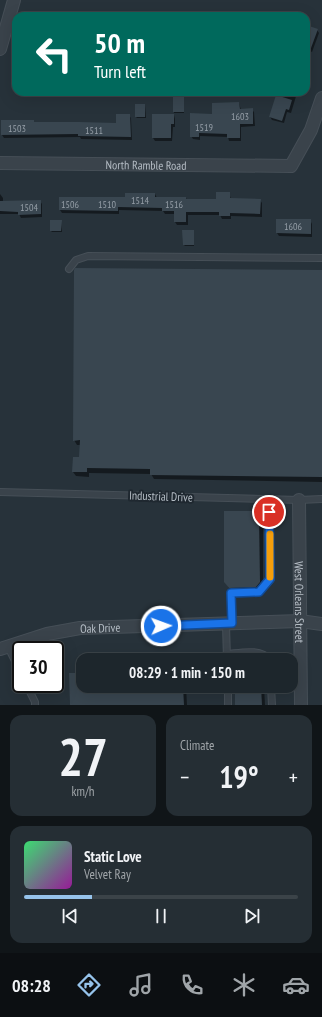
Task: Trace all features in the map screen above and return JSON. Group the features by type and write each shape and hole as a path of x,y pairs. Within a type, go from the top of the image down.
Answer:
{"street":[{"path":"0,49 14,0"},
{"name":"North Ramble Road","path":"0,163 291,166 311,130 322,98"},
{"name":"West Orleans Street","path":"299,500 301,705"},
{"name":"Oak Drive","path":"4,648 47,634 80,628 300,621 322,624"}],"lane":[{"path":"69,269 76,260 88,256 322,258"},
{"name":"Industrial Drive","path":"0,492 299,500 322,499"},
{"path":"227,653 231,593 259,592 270,579 269,512"},
{"path":"4,648 12,660"},
{"path":"30,693 35,705"},
{"path":"228,693 228,705"},
{"path":"271,693 272,705"}],"building":[{"path":"310,26 318,29 310,51"},
{"path":"173,96 184,96 184,112 173,112"},
{"path":"276,96 292,100 289,110 286,109 282,121 269,117"},
{"path":"239,102 240,109 253,108 253,124 240,124 240,138 227,138 227,134 199,133 199,137 190,137 190,113 212,114 212,103"},
{"path":"135,104 145,104 145,117 135,117"},
{"path":"116,114 130,114 131,137 78,136 78,134 1,135 1,120 116,123"},
{"path":"152,114 174,114 174,124 171,124 171,138 152,138"},
{"path":"216,192 230,192 230,198 261,199 260,214 230,213 230,216 219,216 219,212 186,212 186,222 174,222 174,211 162,211 162,208 118,207 118,211 59,210 59,197 125,197 125,193 155,193 155,197 216,199"},
{"path":"41,200 41,214 18,215 18,212 0,211 0,201"},
{"path":"276,219 311,219 311,234 276,233"},
{"path":"50,220 62,220 61,231 50,231"},
{"path":"182,230 194,230 194,245 183,245"},
{"path":"75,268 322,270 322,477 150,475 150,469 87,468 87,472 72,472 73,457 79,457 80,440 73,441"},
{"path":"224,511 255,511 259,516 260,582 256,587 229,588 224,582"},
{"path":"69,673 76,673 76,693 183,693 184,705 70,705"},
{"path":"235,693 261,693 262,705 235,705"}],"slow traffic":[{"path":"270,534 270,577"}],"route":[{"path":"161,626 232,623 231,593 259,592 270,579 269,512"}]}
